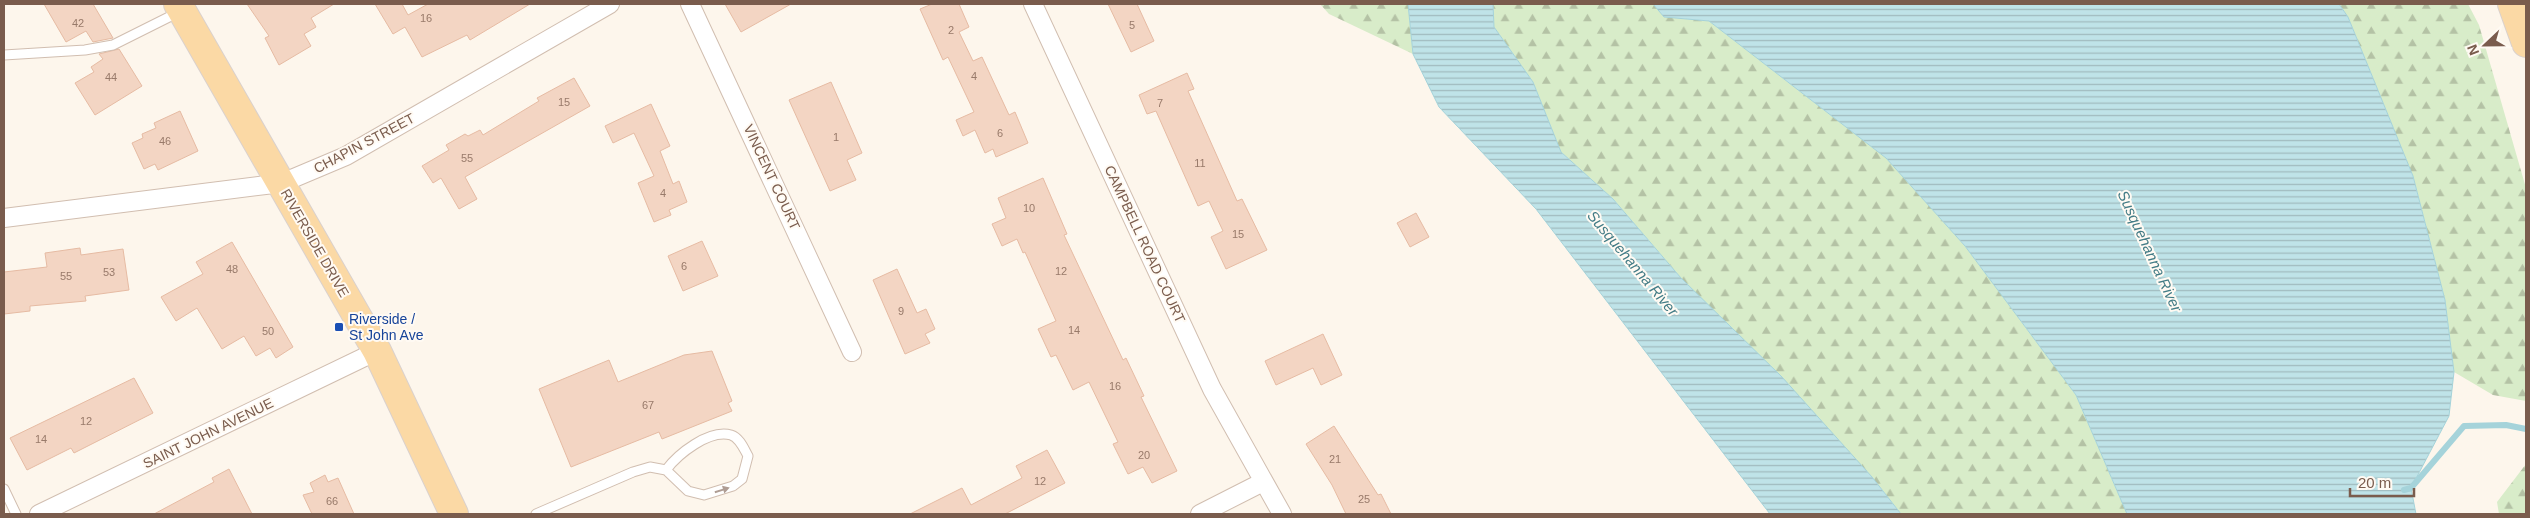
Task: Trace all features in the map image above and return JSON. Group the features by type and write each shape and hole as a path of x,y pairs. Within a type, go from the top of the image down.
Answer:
{"main road":[{"path":"2512,4 2526,43"},
{"name":"RIVERSIDE DRIVE","path":"180,7 377,351 454,514"}],"street":[{"name":"CHAPIN STREET","path":"4,218 282,183 346,156 610,4"},
{"name":"VINCENT COURT","path":"690,4 852,352"},
{"name":"CAMPBELL ROAD COURT","path":"1032,4 1212,389 1282,514"},
{"name":"SAINT JOHN AVENUE","path":"39,514 377,351"},
{"path":"1200,514 1263,482"}],"lane":[{"path":"4,55 85,50 113,45 180,7"},
{"path":"536,514 632,472 650,467 666,470 688,491 704,495 733,486 742,479 748,456 739,440 731,435 719,436 689,447 676,456 666,470"},
{"path":"4,489 16,514"}],"green space":[{"path":"1320,4 1408,4 1413,54 1329,14"},
{"path":"1493,4 1653,4 1664,17 1709,21 1886,158 1965,246 2076,395 2127,514 1901,514 1872,477 1681,278 1613,199 1561,152 1533,82 1494,27"},
{"path":"2339,4 2468,4 2479,25 2526,188 2526,401 2493,395 2454,372 2445,300 2413,176 2348,17"},
{"path":"2526,464 2526,514 2499,514 2497,502"}],"water":[{"name":"Susquehanna River","path":"1408,4 1493,4 1494,27 1533,82 1561,152 1613,199 1681,278 1782,377 1872,477 1901,514 1770,514 1536,209 1439,107 1413,54"},
{"name":"Susquehanna River","path":"1653,4 2339,4 2348,17 2413,176 2445,300 2454,372 2449,416 2411,488 2416,514 2127,514 2076,395 1965,246 1886,158 1709,21 1664,17"}],"building":[{"path":"44,4 93,4 113,38 93,42 86,31 66,42"},
{"path":"247,4 334,4 311,18 316,27 304,34 311,46 279,65 265,38 269,36"},
{"path":"375,4 402,4 408,15 428,4 530,4 470,40 467,35 422,57 405,27 393,34"},
{"path":"725,4 791,4 741,32"},
{"path":"932,4 959,4 969,27 959,32 973,61 982,57 1009,115 1015,112 1028,143 996,157 993,149 985,153 975,130 963,136 956,120 974,112 948,57 943,60 920,9"},
{"path":"1108,4 1137,4 1154,41 1131,52"},
{"path":"119,49 142,86 95,115 75,83 94,72 91,67 103,59 99,54"},
{"path":"1187,73 1194,89 1188,91 1237,201 1242,199 1267,250 1226,269 1211,237 1223,231 1209,201 1198,206 1156,111 1147,114 1139,95"},
{"path":"574,78 590,106 465,177 477,199 459,209 441,178 433,183 422,166 449,150 446,145 465,134 468,136 480,130 483,135 539,101 537,98"},
{"path":"831,82 862,153 847,160 856,180 830,191 789,100"},
{"path":"651,104 670,146 660,151 673,184 679,181 687,202 669,210 671,215 654,222 638,183 654,176 634,133 613,143 605,126"},
{"path":"180,111 198,151 158,170 155,164 144,169 132,143 143,138 142,134 156,128 154,123"},
{"path":"1043,178 1067,234 1064,235 1123,360 1126,358 1144,396 1141,397 1177,471 1152,483 1143,467 1128,474 1113,444 1118,442 1089,382 1073,390 1056,355 1051,357 1038,329 1056,321 1025,252 1023,253 1017,239 1002,246 992,224 1006,218 998,198"},
{"path":"1416,213 1429,237 1410,247 1397,223"},
{"path":"702,241 718,276 683,291 668,256"},
{"path":"232,242 293,347 276,358 270,348 256,356 244,336 222,349 197,308 176,321 161,297 203,274 196,262"},
{"path":"80,248 81,255 123,249 129,290 85,296 86,301 30,306 30,311 4,314 4,272 47,267 45,253"},
{"path":"897,269 917,313 926,309 935,329 925,334 930,343 905,354 873,280"},
{"path":"1323,334 1342,375 1321,385 1313,368 1276,385 1265,361"},
{"path":"712,351 732,401 728,403 732,411 662,439 659,432 571,467 539,389 609,360 618,382 684,355"},
{"path":"134,378 153,413 74,453 71,448 27,470 10,438"},
{"path":"1334,426 1378,495 1381,494 1391,514 1346,514 1332,485 1306,444"},
{"path":"1047,450 1065,483 1005,514 910,514 962,488 971,505 1022,478 1016,466"},
{"path":"229,469 252,514 154,514 214,482 212,478"},
{"path":"325,475 328,482 338,478 354,514 312,514 303,495 314,492 310,483"}],"waterway":[{"path":"2404,490 2411,488 2464,426 2506,425 2526,429"}],"place":[{"name":"Riverside / St John Ave","path":"339,327"}]}
